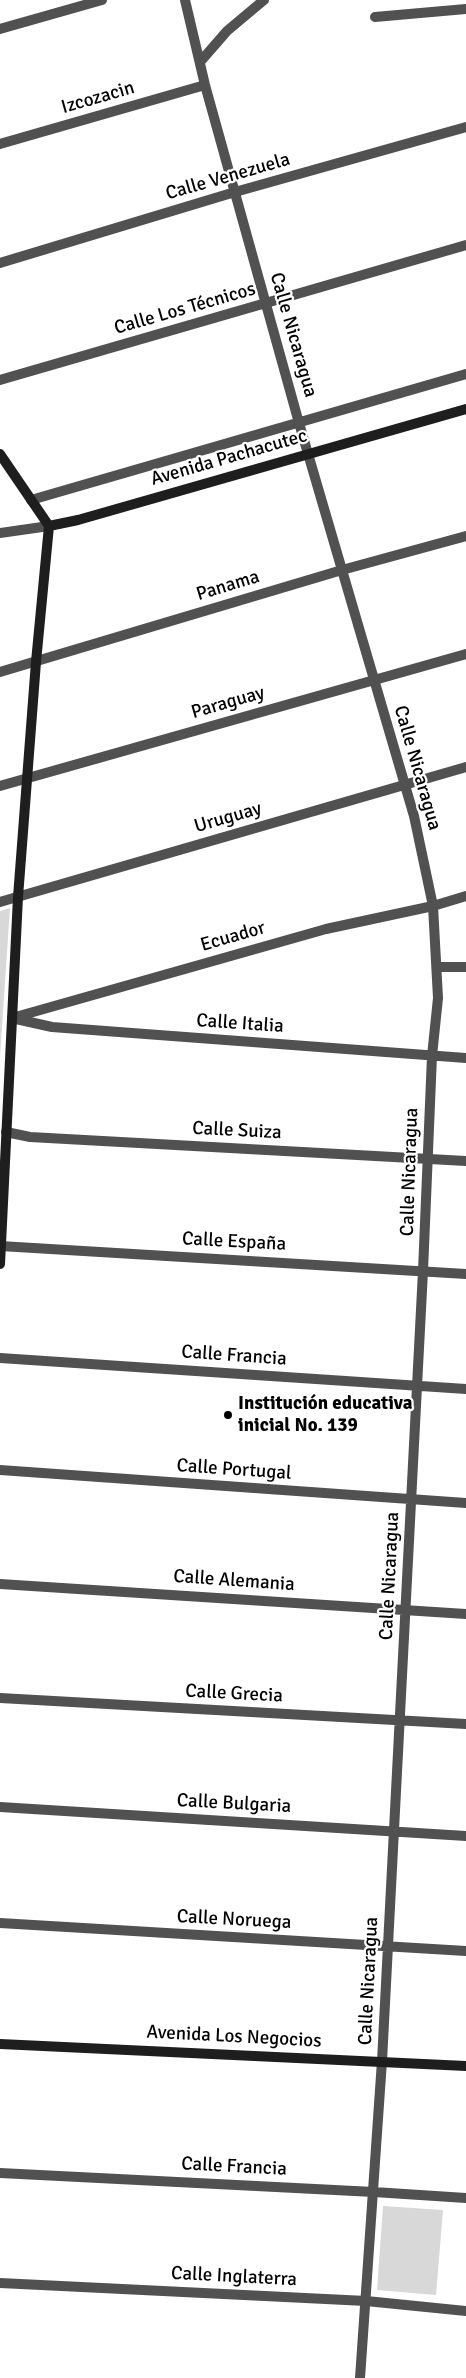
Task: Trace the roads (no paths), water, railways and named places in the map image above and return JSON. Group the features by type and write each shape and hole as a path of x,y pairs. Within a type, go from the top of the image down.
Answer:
{"main road":[{"name":"Avenida Pachacutec","path":"49,526 78,520 466,409"},
{"path":"0,454 49,526 36,662 18,897 12,1018 3,1132 0,1264"},
{"name":"Avenida Los Negocios","path":"0,2044 466,2066"}],"street":[{"path":"0,29 102,0"},
{"name":"Calle Nicaragua","path":"185,0 205,85 299,423 414,816 433,906 438,967 438,998 432,1056 429,1159 382,2061 360,2378"},
{"path":"200,62 227,31 264,0"},
{"path":"375,17 466,9"},
{"name":"Izcozacin","path":"0,144 205,85"},
{"name":"Calle Venezuela","path":"0,263 235,192 466,127"},
{"name":"Calle Los Técnicos","path":"0,380 466,245"},
{"name":"Avenida Pachacutec","path":"31,500 466,374"},
{"name":"Avenida Pachacutec","path":"0,533 49,526"},
{"name":"Panama","path":"0,672 342,570 466,536"},
{"name":"Paraguay","path":"0,786 466,654"},
{"name":"Uruguay","path":"0,902 466,767"},
{"name":"Ecuador","path":"12,1018 326,929 433,906 466,896"},
{"path":"438,967 466,968"},
{"name":"Calle Italia","path":"12,1018 52,1027 466,1058"},
{"name":"Calle Suiza","path":"3,1132 40,1138 466,1161"},
{"name":"Calle España","path":"0,1246 466,1274"},
{"name":"Calle Francia","path":"0,1358 466,1388"},
{"name":"Calle Portugal","path":"0,1470 411,1501 466,1503"},
{"name":"Calle Alemania","path":"0,1584 466,1614"},
{"name":"Calle Grecia","path":"0,1698 400,1722 466,1724"},
{"name":"Calle Bulgaria","path":"0,1807 466,1836"},
{"name":"Calle Noruega","path":"0,1923 466,1950"},
{"name":"Calle Francia","path":"0,2173 466,2198"},
{"name":"Calle Inglaterra","path":"0,2283 366,2301 466,2311"}],"place":[{"name":"Institución educativa inicial No. 139","path":"228,1415"}]}
